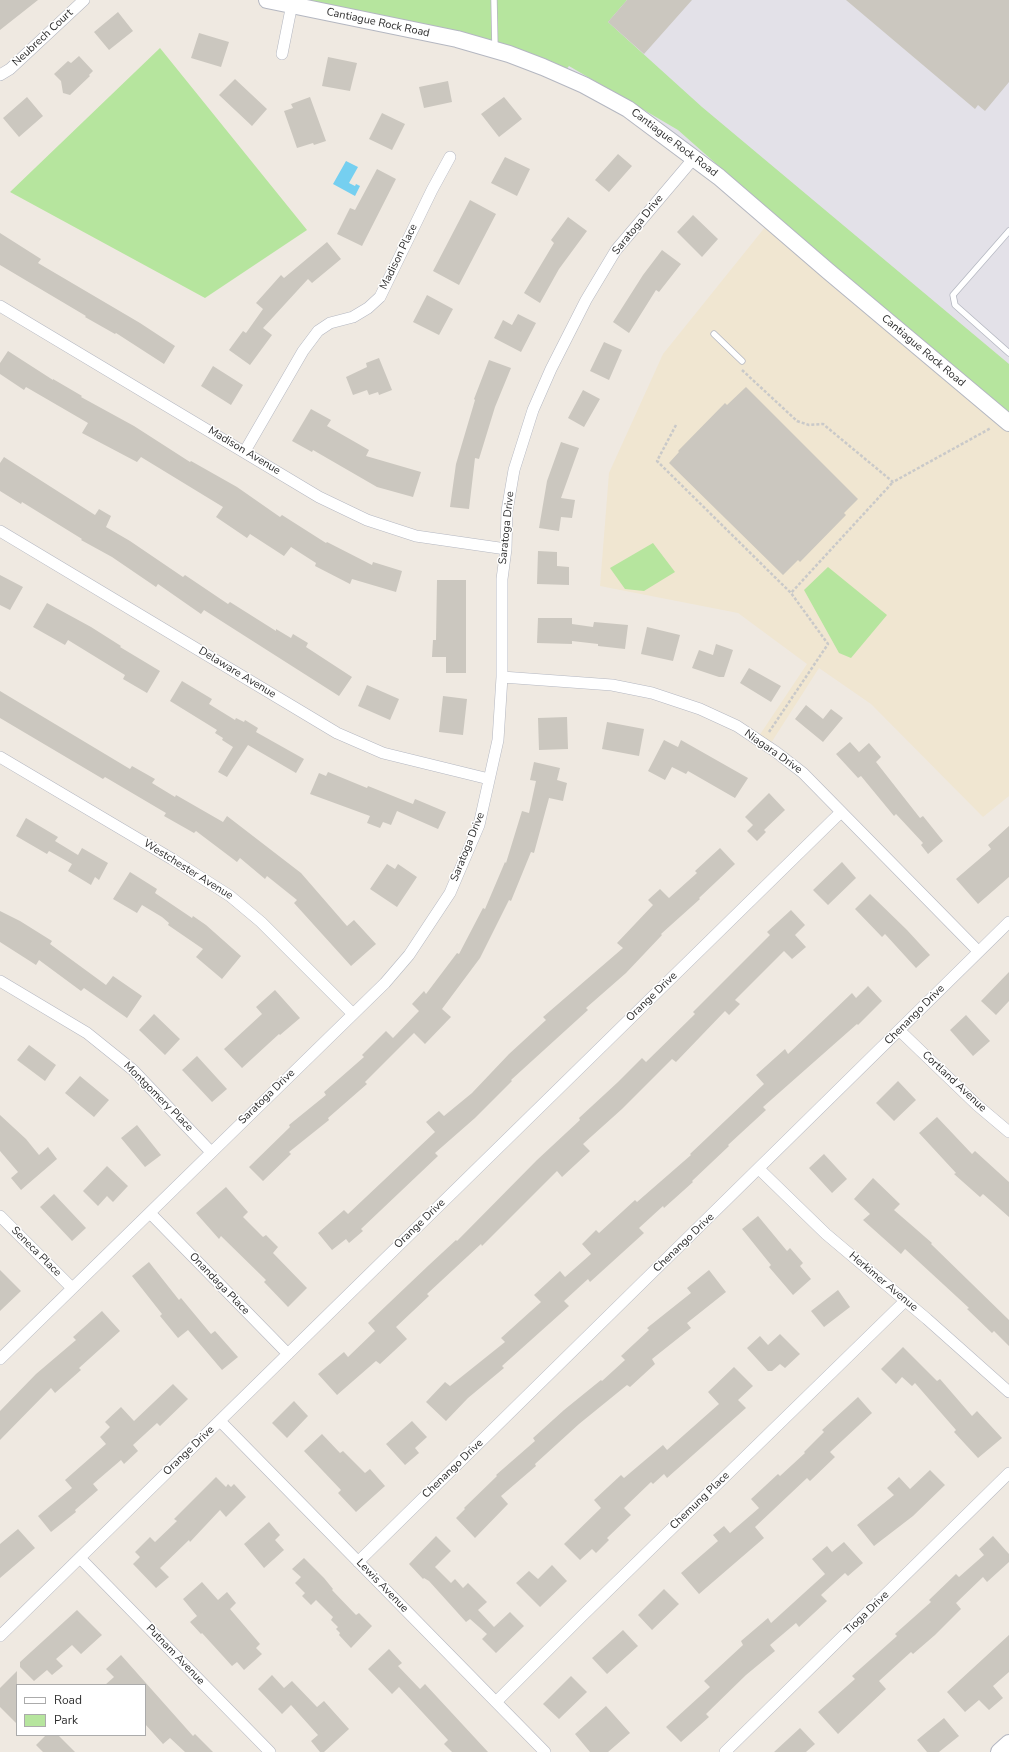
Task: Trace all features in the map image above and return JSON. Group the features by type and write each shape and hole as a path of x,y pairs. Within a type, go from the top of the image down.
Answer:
{"main road":[{"name":"Cantiague Rock Road","path":"268,0 457,39 495,50 543,67 589,88 628,109 719,176 828,271 1007,422"},
{"path":"999,1752 1009,1743"}],"street":[{"name":"Neubrech Court","path":"0,75 10,69 84,0"},
{"path":"282,54 292,4"},
{"name":"Madison Place","path":"245,451 303,351 318,331 330,322 353,317 368,308 380,297 432,190 450,157"},
{"name":"Saratoga Drive","path":"0,1359 385,983 409,955 450,893 479,825 498,740 502,677 502,579 506,549 507,511 514,470 533,410 551,369 586,300 616,250 694,158"},
{"name":"Madison Avenue","path":"0,306 245,451 319,497 367,520 416,536 506,549"},
{"name":"Delaware Avenue","path":"0,531 337,733 383,753 489,779"},
{"name":"Niagara Drive","path":"502,677 612,685 652,693 700,709 737,726 803,773 978,951"},
{"name":"Westchester Avenue","path":"0,758 172,859 230,896 261,922 353,1014"},
{"name":"Orange Drive","path":"0,1636 841,812"},
{"name":"Chenango Drive","path":"358,1562 900,1031 978,951 1009,922"},
{"name":"Montgomery Place","path":"0,982 87,1033 133,1070 211,1152"},
{"name":"Cortland Avenue","path":"900,1031 977,1105 1009,1132"},
{"name":"Herkimer Avenue","path":"759,1169 826,1234 904,1302 945,1335 1009,1392"},
{"name":"Onandaga Place","path":"150,1213 288,1354"},
{"name":"Seneca Place","path":"0,1216 72,1288"},
{"name":"Chemung Place","path":"496,1702 587,1611 904,1302"},
{"name":"Lewis Avenue","path":"220,1421 545,1752"},
{"name":"Tioga Drive","path":"725,1752 1009,1473"},
{"name":"Putnam Avenue","path":"80,1558 270,1752"}],"lane":[{"path":"494,0 495,50"},
{"path":"1009,230 953,295 955,305 1009,353"},
{"path":"714,334 742,361"}],"path":[{"path":"737,366 797,421 809,425 823,424 893,482"},
{"path":"791,593 893,482 1007,422"},
{"path":"676,425 657,462 791,593 828,644 762,743"}],"shaded area":[{"path":"267,0 1009,0 1009,423 694,158 543,67"},
{"path":"770,221 1009,423 1009,796 983,817 871,704 819,668 771,743 759,736 807,664 738,613 600,586 609,473 663,354"}],"green space":[{"path":"266,0 627,0 608,22 702,107 1009,364 1009,423 678,130 569,66 561,75 543,67"},
{"path":"160,48 307,230 205,298 10,192"},
{"path":"653,543 675,572 644,591 625,589 610,568"},
{"path":"828,567 887,615 851,658 839,653 804,590"}],"water":[{"path":"346,161 358,167 349,183 355,186 356,184 360,186 355,196 333,184"}],"building":[{"path":"0,0 38,0 0,30"},
{"path":"627,0 692,0 644,54 608,22"},
{"path":"846,0 1009,0 1009,82 985,111 978,105 975,109"},
{"path":"118,12 133,31 109,50 94,32"},
{"path":"199,33 229,42 221,67 191,58"},
{"path":"79,56 93,71 89,75 90,76 70,95 63,93 61,81 54,74 68,61 71,63"},
{"path":"328,57 357,63 350,91 322,86"},
{"path":"235,79 267,109 252,126 219,95"},
{"path":"448,81 452,102 424,108 419,87"},
{"path":"27,97 43,116 19,137 3,118"},
{"path":"310,97 326,141 297,148 284,111 293,108 291,104"},
{"path":"504,97 522,119 499,137 481,114"},
{"path":"382,113 405,124 392,150 369,139"},
{"path":"618,154 632,166 609,192 595,180"},
{"path":"505,157 530,169 517,196 491,183"},
{"path":"377,169 396,179 362,246 337,234 350,208 355,210"},
{"path":"470,200 496,214 459,285 433,271"},
{"path":"693,215 718,239 702,257 677,232"},
{"path":"568,217 587,231 559,269 540,303 524,293 554,243 551,240"},
{"path":"0,233 41,259 38,263 140,323 175,346 164,364 116,333 115,334 85,317 86,316 0,265"},
{"path":"327,242 341,259 312,283 308,279 263,328 272,335 250,365 229,350 243,331 246,333 263,309 256,303 281,275 284,278"},
{"path":"662,250 681,264 659,292 656,290 629,333 613,322 643,275"},
{"path":"427,295 453,309 439,335 413,322"},
{"path":"518,314 536,323 521,352 494,338 503,320 512,325"},
{"path":"604,342 622,350 609,380 590,371"},
{"path":"8,351 53,380 82,396 81,397 134,426 190,462 191,461 237,487 280,517 282,515 326,543 327,542 372,565 373,562 402,571 396,592 352,579 350,584 315,566 316,563 291,547 284,556 250,534 247,538 216,517 223,507 141,457 137,462 82,433 88,423 26,387 24,390 0,374 0,363"},
{"path":"379,358 392,390 379,395 378,392 369,395 367,390 353,395 346,377 367,367 366,363"},
{"path":"489,360 511,368 495,407 479,459 475,458 469,509 450,507 456,464 475,400 474,399"},
{"path":"213,366 243,385 231,405 201,386"},
{"path":"746,387 858,499 844,513 846,515 800,562 798,560 783,575 669,463 679,452 678,451 725,403 727,405"},
{"path":"583,390 600,399 584,427 568,418"},
{"path":"311,409 331,420 327,426 369,450 366,456 421,472 413,497 377,487 313,450 312,452 292,441"},
{"path":"561,442 579,448 561,498 575,500 572,518 561,517 559,531 539,528 547,481"},
{"path":"4,457 95,515 99,509 111,516 106,527 130,541 183,577 185,575 228,604 230,602 276,631 276,629 291,638 293,634 308,643 306,647 352,677 339,696 204,610 201,614 158,584 156,587 112,557 81,540 82,539 22,502 21,504 0,491 0,463"},
{"path":"538,551 557,552 557,566 569,567 569,585 537,584"},
{"path":"0,575 23,587 10,610 0,605"},
{"path":"437,580 466,580 466,673 446,673 446,657 432,657 433,640 436,640"},
{"path":"47,603 91,627 121,646 120,647 160,671 147,693 123,679 125,675 68,640 65,645 33,627"},
{"path":"538,618 572,618 572,624 593,627 594,622 628,625 625,649 572,641 572,644 537,643"},
{"path":"647,627 680,635 673,661 641,654"},
{"path":"716,644 733,650 724,677 719,677 692,668 699,650 713,655"},
{"path":"749,668 781,686 771,702 740,683"},
{"path":"182,681 212,699 209,704 235,720 236,718 244,722 245,720 258,728 256,732 304,759 296,773 248,745 227,777 218,772 233,747 222,740 223,738 215,733 217,730 170,701"},
{"path":"367,685 399,699 390,720 358,706"},
{"path":"0,691 130,769 132,766 155,779 152,783 175,797 176,795 223,822 227,816 301,873 347,926 354,920 376,944 351,966 294,903 297,900 267,876 265,879 240,858 237,862 196,831 194,833 164,816 166,813 105,777 103,779 0,718"},
{"path":"443,696 467,699 463,735 439,732"},
{"path":"806,705 823,719 831,709 843,718 823,742 795,719"},
{"path":"567,717 568,749 539,750 538,718"},
{"path":"607,722 644,729 639,756 602,749"},
{"path":"664,740 678,747 681,740 748,778 735,798 688,771 686,774 672,767 665,780 648,771"},
{"path":"850,742 859,752 869,743 881,757 876,762 920,818 923,816 943,841 928,854 921,845 923,843 896,814 894,816 861,776 858,778 836,754"},
{"path":"534,762 560,768 557,780 567,783 563,801 549,798 534,853 531,852 511,901 509,900 480,958 442,1009 451,1017 425,1044 414,1033 365,1082 367,1084 328,1118 329,1120 289,1152 291,1154 263,1181 249,1167 290,1127 289,1125 326,1095 324,1092 364,1057 362,1055 386,1031 393,1038 419,1011 412,1004 424,991 426,994 457,953 459,954 483,908 485,909 505,862 506,863 522,811 529,813 536,781 530,780"},
{"path":"328,772 367,788 368,786 413,804 415,799 446,812 438,829 397,811 391,825 383,822 380,828 367,823 370,816 310,794 319,773 326,776"},
{"path":"769,793 785,810 764,830 766,832 757,841 747,831 753,825 745,817"},
{"path":"26,818 58,837 55,841 78,855 82,848 108,863 99,880 95,877 91,885 68,871 72,864 49,851 47,854 16,836"},
{"path":"1009,826 1009,877 978,904 956,879 991,849 988,845"},
{"path":"720,848 735,864 699,898 700,899 661,934 662,935 626,973 586,1008 588,1010 511,1080 512,1081 475,1118 435,1153 438,1156 361,1229 363,1231 349,1243 346,1239 332,1250 318,1233 344,1210 348,1214 435,1132 426,1122 439,1111 444,1116 472,1093 509,1054 546,1020 543,1017 623,948 617,943 653,905 648,900 660,889 669,898 697,873 695,871"},
{"path":"842,862 856,878 828,905 813,890"},
{"path":"387,864 395,869 398,864 417,877 397,907 370,889"},
{"path":"130,872 157,889 155,893 192,918 193,916 206,925 241,956 222,979 196,957 203,949 168,925 169,923 162,917 142,905 137,913 113,899"},
{"path":"870,894 930,955 916,968 885,934 882,937 855,909"},
{"path":"791,910 805,925 795,935 806,947 792,959 784,951 735,1000 740,1004 729,1015 725,1011 676,1062 672,1059 622,1109 583,1144 590,1151 562,1177 557,1171 482,1246 481,1244 427,1294 429,1296 396,1327 407,1339 380,1364 376,1361 337,1395 318,1374 344,1352 348,1357 375,1331 368,1323 456,1240 457,1241 537,1160 580,1120 579,1118 642,1058 646,1062 695,1014 693,1012 770,935 767,932"},
{"path":"0,911 20,921 52,941 50,944 106,985 113,976 142,996 127,1018 84,988 81,991 39,960 36,965 0,942"},
{"path":"1009,972 1009,1001 996,1015 981,1001"},
{"path":"868,986 882,1001 858,1025 857,1024 763,1107 766,1110 728,1145 729,1146 692,1181 693,1182 639,1228 644,1233 590,1282 588,1279 564,1301 569,1306 502,1366 504,1368 468,1398 446,1421 426,1402 445,1382 450,1386 505,1342 501,1338 541,1302 534,1295 560,1271 565,1277 591,1254 582,1244 596,1230 599,1233 635,1200 637,1202 691,1155 690,1154 764,1084 756,1075 785,1049 788,1054 852,993 856,998"},
{"path":"275,990 300,1018 280,1035 279,1034 242,1068 224,1049 262,1014 256,1007"},
{"path":"154,1014 180,1039 165,1055 139,1030"},
{"path":"966,1015 990,1041 973,1056 950,1030"},
{"path":"29,1045 56,1065 45,1081 17,1060"},
{"path":"197,1056 227,1089 212,1102 182,1070"},
{"path":"80,1076 109,1100 94,1117 65,1093"},
{"path":"898,1081 916,1100 894,1121 876,1103"},
{"path":"0,1115 26,1139 39,1155 48,1147 57,1159 21,1190 11,1178 18,1172 0,1151"},
{"path":"937,1117 972,1154 975,1151 1009,1182 1009,1217 983,1194 980,1197 954,1174 956,1173 919,1133"},
{"path":"137,1125 161,1155 145,1167 121,1138"},
{"path":"824,1154 847,1179 832,1193 809,1168"},
{"path":"107,1166 128,1186 113,1202 107,1196 98,1206 83,1191"},
{"path":"873,1178 900,1204 894,1210 932,1243 931,1244 1009,1320 1009,1346 994,1331 992,1333 967,1309 969,1308 905,1249 901,1254 863,1220 870,1214 854,1199"},
{"path":"226,1187 248,1212 243,1217 263,1237 266,1235 278,1247 273,1253 307,1288 288,1307 264,1282 266,1280 221,1236 219,1239 196,1213"},
{"path":"54,1194 86,1228 72,1241 40,1207"},
{"path":"758,1216 787,1251 790,1248 803,1263 800,1266 811,1279 793,1295 769,1267 771,1265 742,1229"},
{"path":"149,1262 179,1300 181,1298 211,1334 215,1331 238,1357 222,1370 188,1330 178,1338 160,1316 162,1314 132,1276"},
{"path":"0,1270 21,1291 0,1311"},
{"path":"709,1270 726,1292 687,1323 691,1328 652,1359 655,1364 630,1387 627,1385 579,1424 535,1464 536,1466 501,1496 508,1504 475,1538 456,1518 465,1509 464,1508 497,1476 496,1475 535,1441 533,1438 564,1410 601,1380 602,1381 625,1360 621,1356 649,1330 647,1328 691,1293 687,1288"},
{"path":"838,1290 850,1307 824,1327 811,1311"},
{"path":"102,1311 120,1331 79,1368 81,1370 55,1393 51,1388 0,1440 0,1411 36,1374 76,1340 73,1337"},
{"path":"780,1334 800,1354 785,1368 780,1364 772,1371 768,1371 747,1348 760,1336 768,1345"},
{"path":"903,1347 937,1381 940,1379 972,1416 977,1411 1002,1438 978,1458 954,1432 956,1430 915,1383 912,1386 902,1377 896,1384 881,1369"},
{"path":"734,1367 753,1386 738,1400 746,1408 667,1478 664,1474 653,1484 651,1482 624,1508 631,1515 607,1538 609,1540 596,1553 592,1549 580,1560 564,1544 601,1508 594,1500 621,1475 624,1478 663,1445 667,1450 719,1404 708,1392"},
{"path":"173,1384 188,1399 160,1426 157,1423 133,1445 138,1451 124,1464 121,1460 93,1484 98,1490 75,1510 76,1512 51,1532 38,1516 72,1488 65,1480 106,1444 100,1437 110,1427 105,1422 121,1407 134,1421"},
{"path":"858,1397 872,1413 830,1452 835,1457 810,1481 807,1478 755,1527 764,1538 699,1594 681,1573 718,1541 713,1535 724,1526 730,1533 759,1508 751,1499 778,1474 780,1476 805,1453 804,1452 824,1432 822,1430"},
{"path":"294,1401 308,1416 287,1438 272,1423"},
{"path":"412,1421 427,1437 415,1448 419,1453 405,1465 386,1444"},
{"path":"322,1434 340,1453 343,1451 365,1473 370,1469 385,1486 356,1512 338,1493 341,1490 304,1451"},
{"path":"930,1470 945,1485 913,1516 874,1546 857,1525 894,1495 887,1488 899,1477 910,1489"},
{"path":"216,1477 226,1487 228,1484 231,1487 234,1484 246,1497 226,1517 220,1510 190,1542 189,1540 160,1568 169,1577 156,1588 133,1564 140,1557 135,1552 150,1537 155,1542 177,1521 174,1519"},
{"path":"269,1522 280,1535 275,1540 284,1550 264,1568 244,1544"},
{"path":"18,1529 35,1548 0,1578 0,1544"},
{"path":"436,1536 451,1551 435,1567 451,1583 455,1579 463,1588 468,1583 487,1602 478,1610 494,1627 510,1612 524,1626 496,1653 482,1639 487,1634 470,1619 466,1622 429,1581 424,1578 423,1579 409,1564"},
{"path":"993,1536 1009,1554 1009,1562 987,1582 983,1577 956,1603 961,1609 935,1635 913,1654 911,1652 879,1681 886,1689 838,1734 818,1712 855,1679 852,1676 897,1636 895,1634 931,1602 929,1600 956,1574 959,1577 984,1555 979,1549"},
{"path":"844,1542 863,1563 848,1576 845,1573 821,1595 827,1601 799,1627 796,1623 770,1645 775,1651 746,1675 706,1714 709,1717 681,1742 666,1727 710,1687 704,1681 743,1645 741,1641 768,1618 771,1623 825,1574 812,1559 827,1546 832,1552"},
{"path":"304,1558 324,1578 333,1589 332,1590 356,1615 359,1613 372,1626 351,1648 339,1635 340,1633 336,1629 338,1627 331,1620 333,1617 316,1600 311,1605 302,1596 305,1593 295,1583 301,1577 292,1569"},
{"path":"552,1565 567,1581 540,1607 516,1583 529,1571 538,1579"},
{"path":"202,1582 218,1600 227,1592 236,1603 230,1609 260,1644 256,1648 262,1654 244,1670 237,1662 232,1666 190,1622 197,1616 183,1599"},
{"path":"664,1589 679,1604 652,1630 638,1615"},
{"path":"77,1610 102,1635 81,1654 72,1645 56,1659 63,1666 52,1675 47,1670 34,1681 20,1667 20,1662"},
{"path":"623,1630 638,1646 607,1674 592,1658"},
{"path":"1009,1635 1009,1672 993,1686 1003,1698 989,1710 979,1700 965,1712 947,1692"},
{"path":"389,1649 402,1663 398,1666 420,1689 425,1684 488,1752 452,1752 444,1744 448,1740 399,1687 392,1694 368,1669"},
{"path":"121,1655 193,1736 195,1734 213,1752 185,1752 170,1738 163,1744 146,1725 146,1684 106,1684 114,1677 106,1669"},
{"path":"17,1671 16,1723 0,1707 0,1688"},
{"path":"272,1675 284,1688 292,1681 317,1707 324,1701 349,1729 324,1752 320,1752 311,1741 318,1735 291,1705 282,1714 258,1689"},
{"path":"571,1676 587,1692 559,1719 543,1704"},
{"path":"606,1706 630,1733 608,1752 590,1752 575,1734"},
{"path":"944,1718 959,1736 939,1752 927,1752 917,1740"},
{"path":"800,1728 815,1744 806,1752 774,1752"},
{"path":"45,1736 59,1736 75,1752 43,1752 36,1745"}]}
